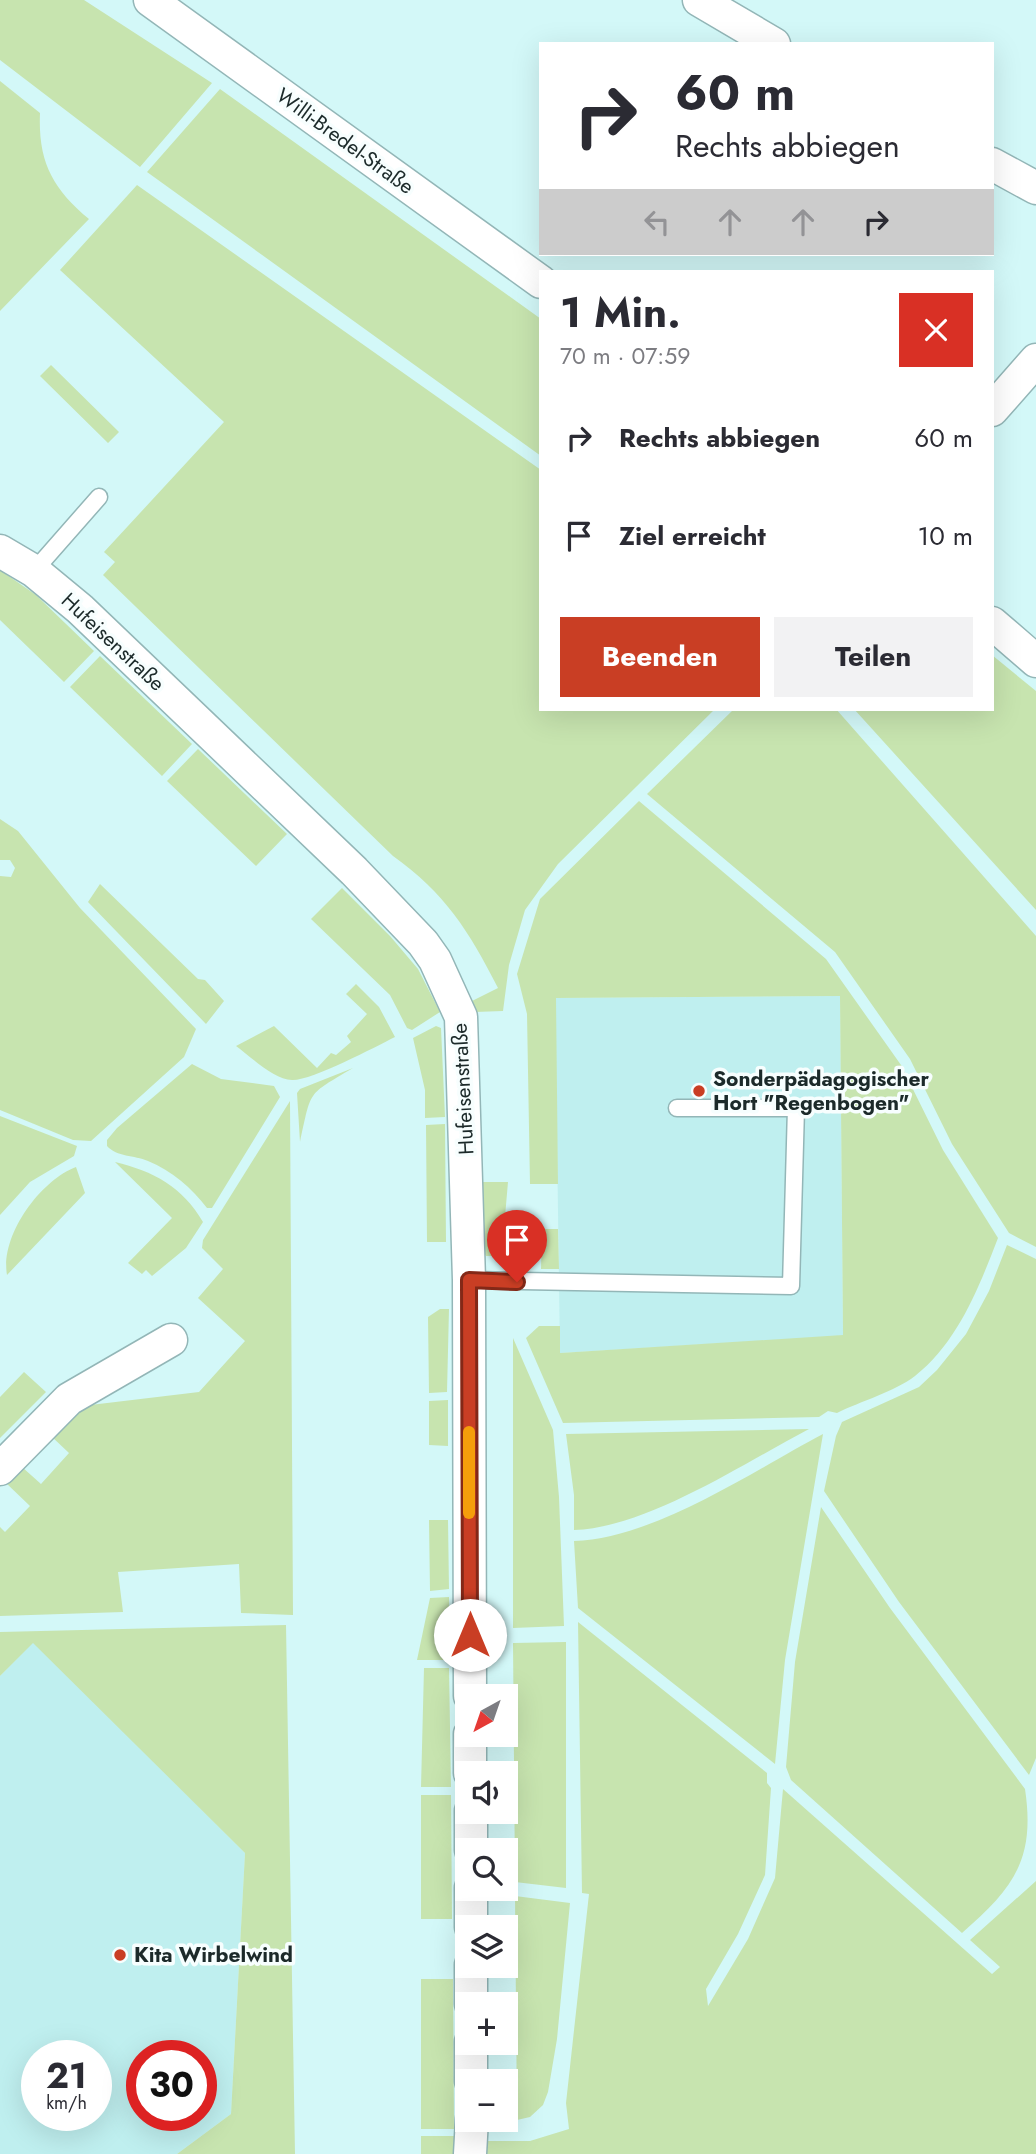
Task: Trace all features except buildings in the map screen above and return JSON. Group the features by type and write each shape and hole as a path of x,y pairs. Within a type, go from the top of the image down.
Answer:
{"street":[{"name":"Willi-Bredel-Straße","path":"150,0 539,281"},
{"path":"699,0 771,42"},
{"path":"994,165 1036,188"},
{"path":"994,408 1036,360"},
{"name":"Hufeisenstraße","path":"0,551 34,571 80,609 354,871 423,943 435,960 461,1017 469,1280 470,1684"},
{"path":"994,625 1036,661"},
{"path":"0,1469 69,1399 171,1340"},
{"path":"470,2154 471,2132"}],"lane":[{"path":"34,571 99,497"},
{"path":"469,1280 791,1286 796,1108 677,1108"}],"shaded area":[{"name":"Sonderpädagogischer Hort \"Regenbogen\"","path":"840,996 843,1336 560,1353 555,998"},
{"name":"Kita Wirbelwind","path":"33,1642 245,1853 231,2114 217,2124 217,2040 126,2040 126,2131 208,2131 177,2154 0,2154 0,1676"}],"green space":[{"path":"0,0 84,0 212,83 140,167 0,60"},
{"path":"0,81 40,113 42,145 50,172 65,196 89,219 0,311"},
{"path":"220,89 539,318 539,455 147,172"},
{"path":"137,185 539,469 539,711 713,711 558,864 525,910 509,965 503,1011 475,1012 472,1001 498,988 466,931 441,899 393,856 103,575 115,562 104,552 224,422 60,270"},
{"path":"51,365 119,432 108,443 40,376"},
{"path":"0,570 36,595 94,651 64,682 0,620"},
{"path":"100,656 192,744 162,776 70,687"},
{"path":"994,657 1036,691 1036,910 856,711 994,711"},
{"path":"732,711 838,711 1036,936 1036,1247 1009,1233 952,1144 910,1059 835,952 647,794"},
{"path":"198,749 287,834 256,866 167,781"},
{"path":"639,801 826,959 901,1065 943,1150 998,1238 965,1313 930,1362 915,1376 897,1387 837,1413 828,1411 819,1417 563,1423 526,1338 539,1326 560,1326 560,1353 843,1335 840,996 556,998 558,1184 530,1184 527,1014 517,974 540,899"},
{"path":"0,819 18,831 80,908 196,1029 184,1057 91,1141 73,1140 0,1110 0,876 11,877 15,868 10,860 0,860"},
{"path":"100,884 198,979 205,980 224,1001 206,1024 88,902"},
{"path":"342,888 390,936 418,969 440,1012 412,1030 407,1028 390,995 311,919"},
{"path":"356,984 379,1007 395,1037 328,1069 292,1080 270,1072 236,1046 274,1026 317,1068 331,1053 336,1055 351,1042 347,1036 367,1014 346,994"},
{"path":"436,1026 441,1028 445,1117 425,1118 425,1090 413,1038"},
{"path":"192,1064 221,1079 274,1086 280,1097 212,1208 207,1208 188,1187 157,1165 116,1152 107,1146 107,1140 117,1128"},
{"path":"353,1068 313,1096 300,1142 297,1093 300,1089"},
{"path":"290,1101 293,1615 241,1613 239,1564 118,1572 123,1612 0,1616 0,1527 5,1532 30,1506 6,1483 22,1467 41,1484 69,1453 51,1436 82,1406 199,1392 245,1341 198,1298 223,1269 202,1248 203,1240"},
{"path":"0,1116 77,1146 74,1156 30,1182 0,1215"},
{"path":"445,1124 446,1242 427,1242 426,1125"},
{"path":"115,1162 142,1170 166,1182 186,1199 203,1222 186,1248 152,1276 146,1270 142,1274 128,1263 172,1218"},
{"path":"76,1167 85,1193 7,1275 10,1243 26,1211 49,1184"},
{"path":"480,1182 508,1182 502,1251 495,1256 486,1256 477,1243"},
{"path":"542,1229 558,1229 559,1269 541,1269"},
{"path":"1007,1245 1036,1259 1036,1758 1029,1775 899,1602 824,1491 836,1436 842,1422 919,1387 937,1370 966,1334 989,1291"},
{"path":"440,1309 449,1309 447,1392 429,1393 428,1317"},
{"path":"513,1338 553,1430 559,1497 564,1626 513,1628"},
{"path":"24,1372 46,1392 0,1438 0,1397"},
{"path":"448,1400 448,1446 429,1445 429,1401"},
{"path":"809,1429 663,1506 632,1518 574,1530 574,1495 566,1434"},
{"path":"823,1434 785,1660 775,1764 578,1608 574,1541 636,1529 669,1516 734,1484"},
{"path":"821,1507 890,1608 1025,1789 1027,1836 1016,1872 994,1903 962,1933 791,1780 786,1767 795,1662"},
{"path":"429,1520 448,1520 449,1589 430,1591"},
{"path":"449,1597 450,1660 417,1660 430,1598"},
{"path":"578,1622 767,1773 767,1783 771,1788 765,1875 738,1934 706,1989 708,2006 748,1939 775,1878 783,1789 992,1974 1000,1967 970,1940 1036,1881 1036,2154 485,2154 486,2141 530,2141 569,2129 566,2103 589,1894 582,1893"},
{"path":"286,1625 295,2154 177,2154 208,2131 217,2131 217,2124 231,2114 245,1853 33,1643 0,1676 0,1632"},
{"path":"566,1642 566,1888 518,1882 518,1838 515,1838 515,1824 518,1824 518,1761 514,1761 514,1747 518,1747 518,1684 513,1684 513,1643"},
{"path":"424,1668 449,1668 451,1787 421,1787"},
{"path":"421,1795 451,1795 452,1919 421,1919"},
{"path":"518,1896 570,1903 557,2039 548,2092 543,2105 530,2117 518,2120 516,1978 518,1978 518,1915 515,1915 515,1901 518,1901"},
{"path":"421,1979 453,1979 454,2129 421,2129"},
{"path":"421,2136 455,2136 453,2154 421,2154"}],"slow traffic":[{"path":"469,1432 469,1513"}],"place":[{"name":"Sonderpädagogischer Hort \"Regenbogen\"","path":"699,1091"},
{"name":"Kita Wirbelwind","path":"120,1955"}],"route":[{"path":"470,1635 469,1280 517,1282"}]}
